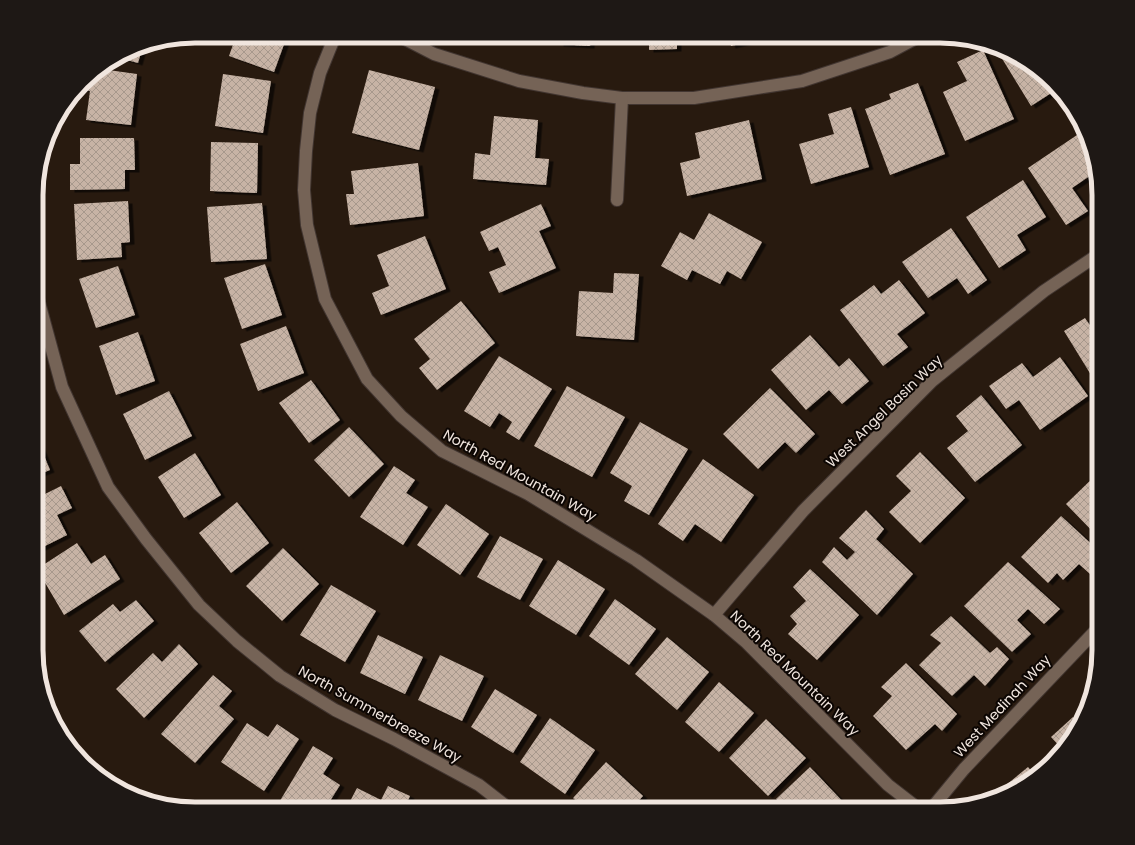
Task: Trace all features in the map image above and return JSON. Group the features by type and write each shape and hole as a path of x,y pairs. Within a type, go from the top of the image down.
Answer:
{"street":[{"name":"North Red Mountain Way","path":"332,43 320,72 310,113 304,190 307,225 325,299 367,379 401,416 442,451 528,494 630,555 714,616 747,643 888,785 910,802"},
{"path":"413,43 434,54 519,81 583,94 622,98 694,98 802,81 890,52 907,43"},
{"path":"616,200 622,98"},
{"name":"West Angel Basin Way","path":"714,616 803,511 932,381 1044,291 1092,259"},
{"name":"North Summerbreeze Way","path":"43,317 62,387 108,487 146,539 199,604 237,641 280,676 335,710 394,739 479,785 501,802"},
{"name":"West Medinah Way","path":"937,802 969,763 1092,634"}],"building":[{"path":"234,43 284,43 274,72 229,56"},
{"path":"559,43 590,43 590,46"},
{"path":"649,43 677,43 677,49 649,50"},
{"path":"730,43 744,43 731,46"},
{"path":"983,50 1014,119 965,141 943,92 967,81 957,62"},
{"path":"141,53 138,63 126,60"},
{"path":"1001,56 1016,63 1033,74 1052,92 1031,106"},
{"path":"108,70 137,74 131,125 86,120 90,91 85,90"},
{"path":"369,70 435,87 419,150 352,133"},
{"path":"223,74 271,81 263,133 215,126"},
{"path":"918,83 945,154 890,175 865,109 891,99 889,94"},
{"path":"851,107 869,167 811,184 799,144 834,134 828,114"},
{"path":"494,116 538,120 535,158 549,159 546,185 473,179 475,153 490,155"},
{"path":"749,120 762,179 687,196 680,163 700,158 695,133"},
{"path":"1077,135 1084,146 1091,175 1072,188 1088,211 1066,225 1028,168"},
{"path":"80,138 134,138 135,170 125,170 125,189 70,190 70,164 80,164"},
{"path":"211,142 258,143 257,193 210,191"},
{"path":"418,163 424,216 350,225 346,194 354,194 351,171"},
{"path":"1023,180 1046,217 1017,235 1026,250 999,268 966,217"},
{"path":"128,201 130,242 121,243 122,257 77,260 74,204"},
{"path":"262,203 267,259 211,262 207,207"},
{"path":"541,204 551,226 539,231 556,268 499,293 489,272 506,265 498,247 489,251 480,232"},
{"path":"709,213 762,242 741,279 727,271 720,284 692,270 687,280 661,266 680,232 694,240"},
{"path":"951,228 987,280 968,294 957,278 928,298 902,262"},
{"path":"425,236 446,289 381,315 372,293 389,286 377,255"},
{"path":"265,264 282,315 242,329 224,278"},
{"path":"118,266 135,315 96,328 79,279"},
{"path":"614,273 639,274 634,340 576,336 579,291 613,293"},
{"path":"899,280 925,313 897,334 908,347 883,366 840,310 874,285 881,294"},
{"path":"461,301 495,343 437,390 419,368 430,359 414,339"},
{"path":"1085,318 1092,328 1092,377 1064,331"},
{"path":"286,326 304,373 258,391 240,344"},
{"path":"138,332 155,381 116,395 99,346"},
{"path":"810,335 839,367 849,358 869,381 842,404 829,390 806,410 771,370"},
{"path":"499,356 552,389 519,440 506,432 512,422 499,413 490,427 464,411"},
{"path":"1060,357 1088,396 1040,430 1019,400 1006,409 989,386 1022,363 1033,377"},
{"path":"311,380 340,420 309,443 279,403"},
{"path":"567,386 625,417 592,477 534,446"},
{"path":"770,388 815,434 796,453 785,442 758,469 723,434"},
{"path":"169,391 192,436 145,460 123,414"},
{"path":"981,395 1022,445 975,482 947,448 968,431 956,416"},
{"path":"640,422 688,449 649,515 624,501 632,486 610,473"},
{"path":"349,427 384,464 349,497 314,460"},
{"path":"920,452 965,498 920,543 889,512 911,491 896,476"},
{"path":"43,453 50,470 43,473"},
{"path":"195,453 221,495 184,518 158,477"},
{"path":"703,459 754,495 721,542 695,524 683,541 658,524"},
{"path":"394,466 415,480 406,493 428,507 403,545 360,517"},
{"path":"1092,479 1092,531 1066,504"},
{"path":"61,486 72,508 57,515 67,535 43,547 43,495"},
{"path":"237,502 269,543 231,573 199,533"},
{"path":"446,504 489,534 460,575 417,545"},
{"path":"866,510 884,529 876,539 913,574 877,615 822,562 834,547 847,560 855,552 839,538"},
{"path":"1061,516 1092,545 1092,572 1090,574 1079,564 1063,580 1057,573 1048,583 1021,557"},
{"path":"500,536 543,559 520,600 477,577"},
{"path":"77,543 91,564 105,555 120,579 64,615 43,579 43,565"},
{"path":"283,548 319,584 282,621 246,586"},
{"path":"558,560 605,589 576,635 529,606"},
{"path":"1008,562 1060,609 1044,624 1028,609 1017,620 1031,634 1012,652 964,606"},
{"path":"810,569 859,615 817,660 788,634 797,624 790,616 806,601 793,587"},
{"path":"331,585 376,611 345,662 300,635"},
{"path":"615,599 656,629 629,665 589,636"},
{"path":"136,600 154,621 105,662 79,631 113,604 120,612"},
{"path":"951,616 990,653 997,647 1009,659 985,686 974,675 952,696 919,665 941,643 930,635"},
{"path":"378,635 423,657 405,694 360,673"},
{"path":"667,637 709,672 677,710 635,674"},
{"path":"179,644 198,664 144,718 116,689 153,653 162,662"},
{"path":"440,655 484,676 462,721 418,700"},
{"path":"906,663 957,714 942,731 935,724 906,750 873,716 892,696 881,687"},
{"path":"213,675 232,691 219,706 234,719 195,763 161,734"},
{"path":"719,682 754,713 719,752 685,722"},
{"path":"495,689 537,715 513,753 471,727"},
{"path":"1073,717 1075,719 1059,745 1051,737"},
{"path":"550,718 595,750 565,794 520,762"},
{"path":"766,719 806,758 768,796 729,758"},
{"path":"247,723 268,737 277,724 299,739 264,791 221,762"},
{"path":"313,746 333,758 323,774 340,785 329,802 279,802"},
{"path":"606,762 643,796 637,802 577,802 573,798"},
{"path":"810,767 843,802 779,802 776,799"},
{"path":"1028,767 1032,772 1016,782 1002,788"},
{"path":"388,786 410,796 407,802 350,802 357,788 381,800"}]}
